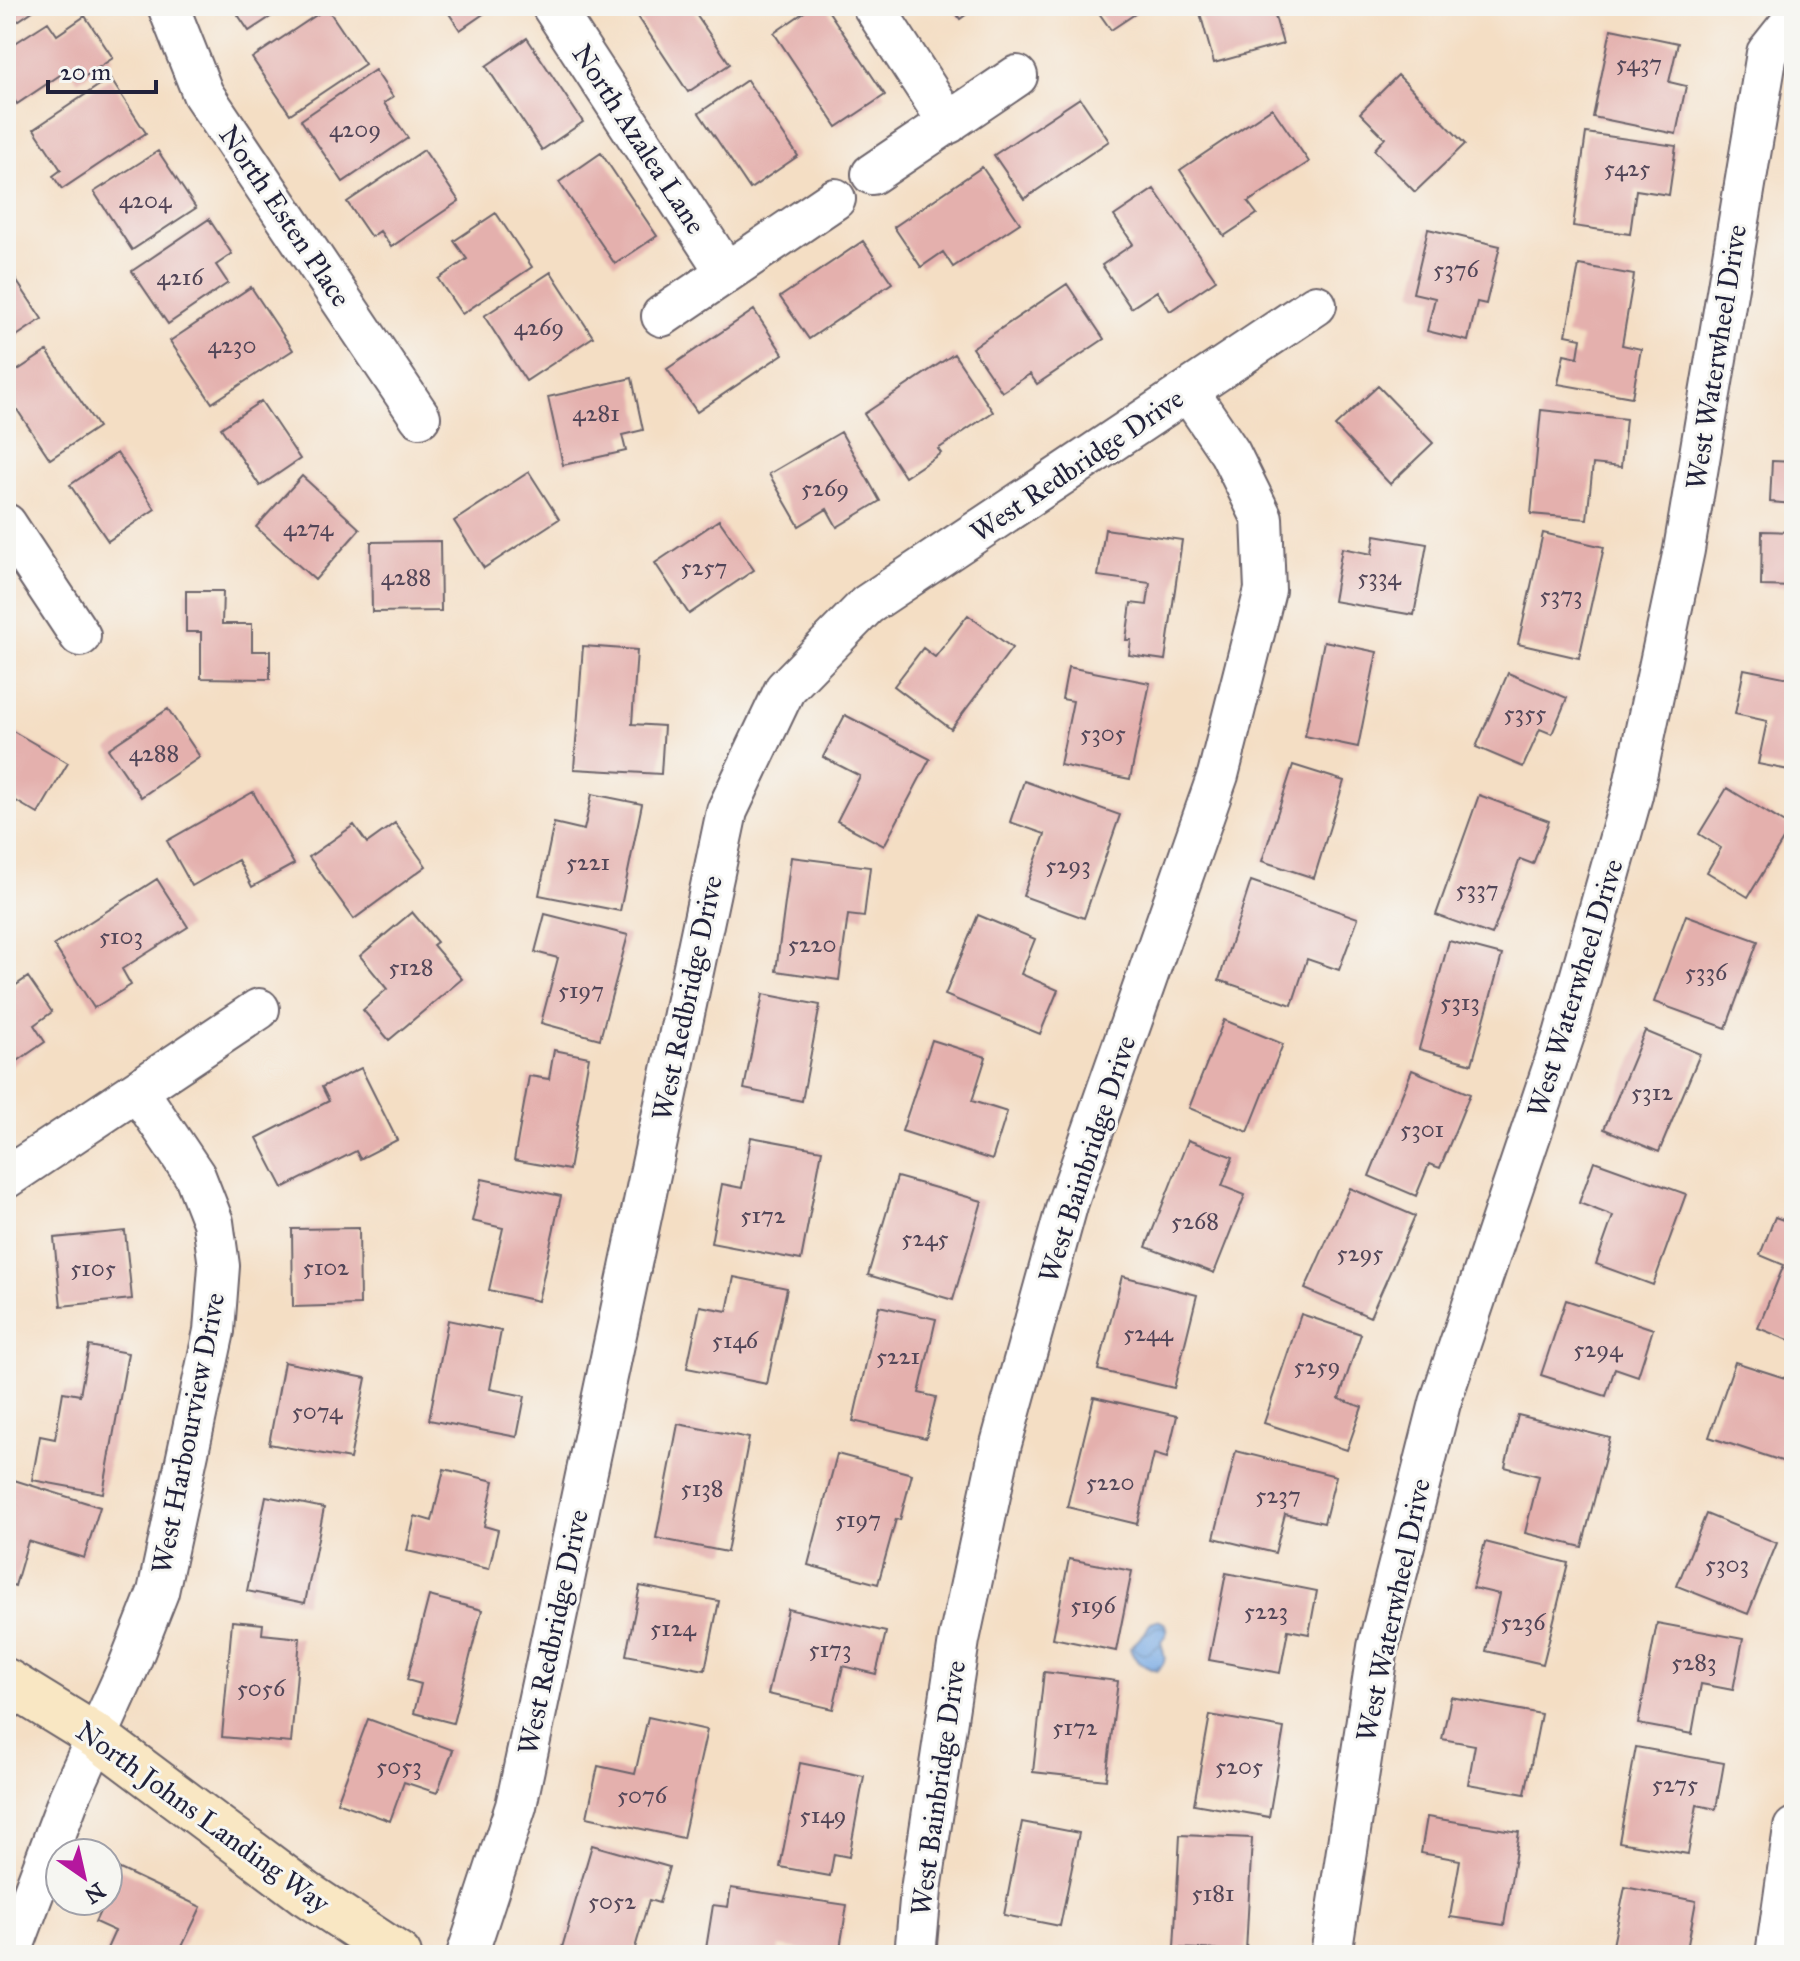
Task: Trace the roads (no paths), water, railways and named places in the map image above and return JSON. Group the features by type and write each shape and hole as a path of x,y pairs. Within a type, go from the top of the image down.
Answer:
{"street":[{"name":"North Esten Place","path":"168,6 203,94 420,417"},
{"name":"North Azalea Lane","path":"552,6 726,272"},
{"path":"873,6 949,123"},
{"name":"West Waterwheel Drive","path":"1331,1955 1378,1647 1440,1403 1564,1035 1632,795 1684,550 1767,53 1794,19"},
{"path":"872,174 1017,76"},
{"path":"662,316 835,199"},
{"name":"West Redbridge Drive","path":"467,1955 516,1806 727,811 785,689 867,605 1316,305"},
{"name":"West Bainbridge Drive","path":"915,1955 921,1890 959,1640 1001,1444 1068,1202 1218,775 1265,590 1262,518 1230,453 1188,391"},
{"path":"6,524 80,636"},
{"path":"6,1178 259,1009"},
{"name":"West Harbourview Drive","path":"10,1955 69,1798 128,1668 158,1592 214,1331 219,1266 213,1222 195,1176 138,1091"},
{"name":"North Johns Landing Way","path":"6,1681 97,1737 305,1893 399,1955"},
{"path":"1776,1955 1794,1828"}],"water":[{"path":"1157,1620 1167,1629 1161,1642 1164,1661 1157,1671 1140,1663 1130,1648 1151,1622"}]}
